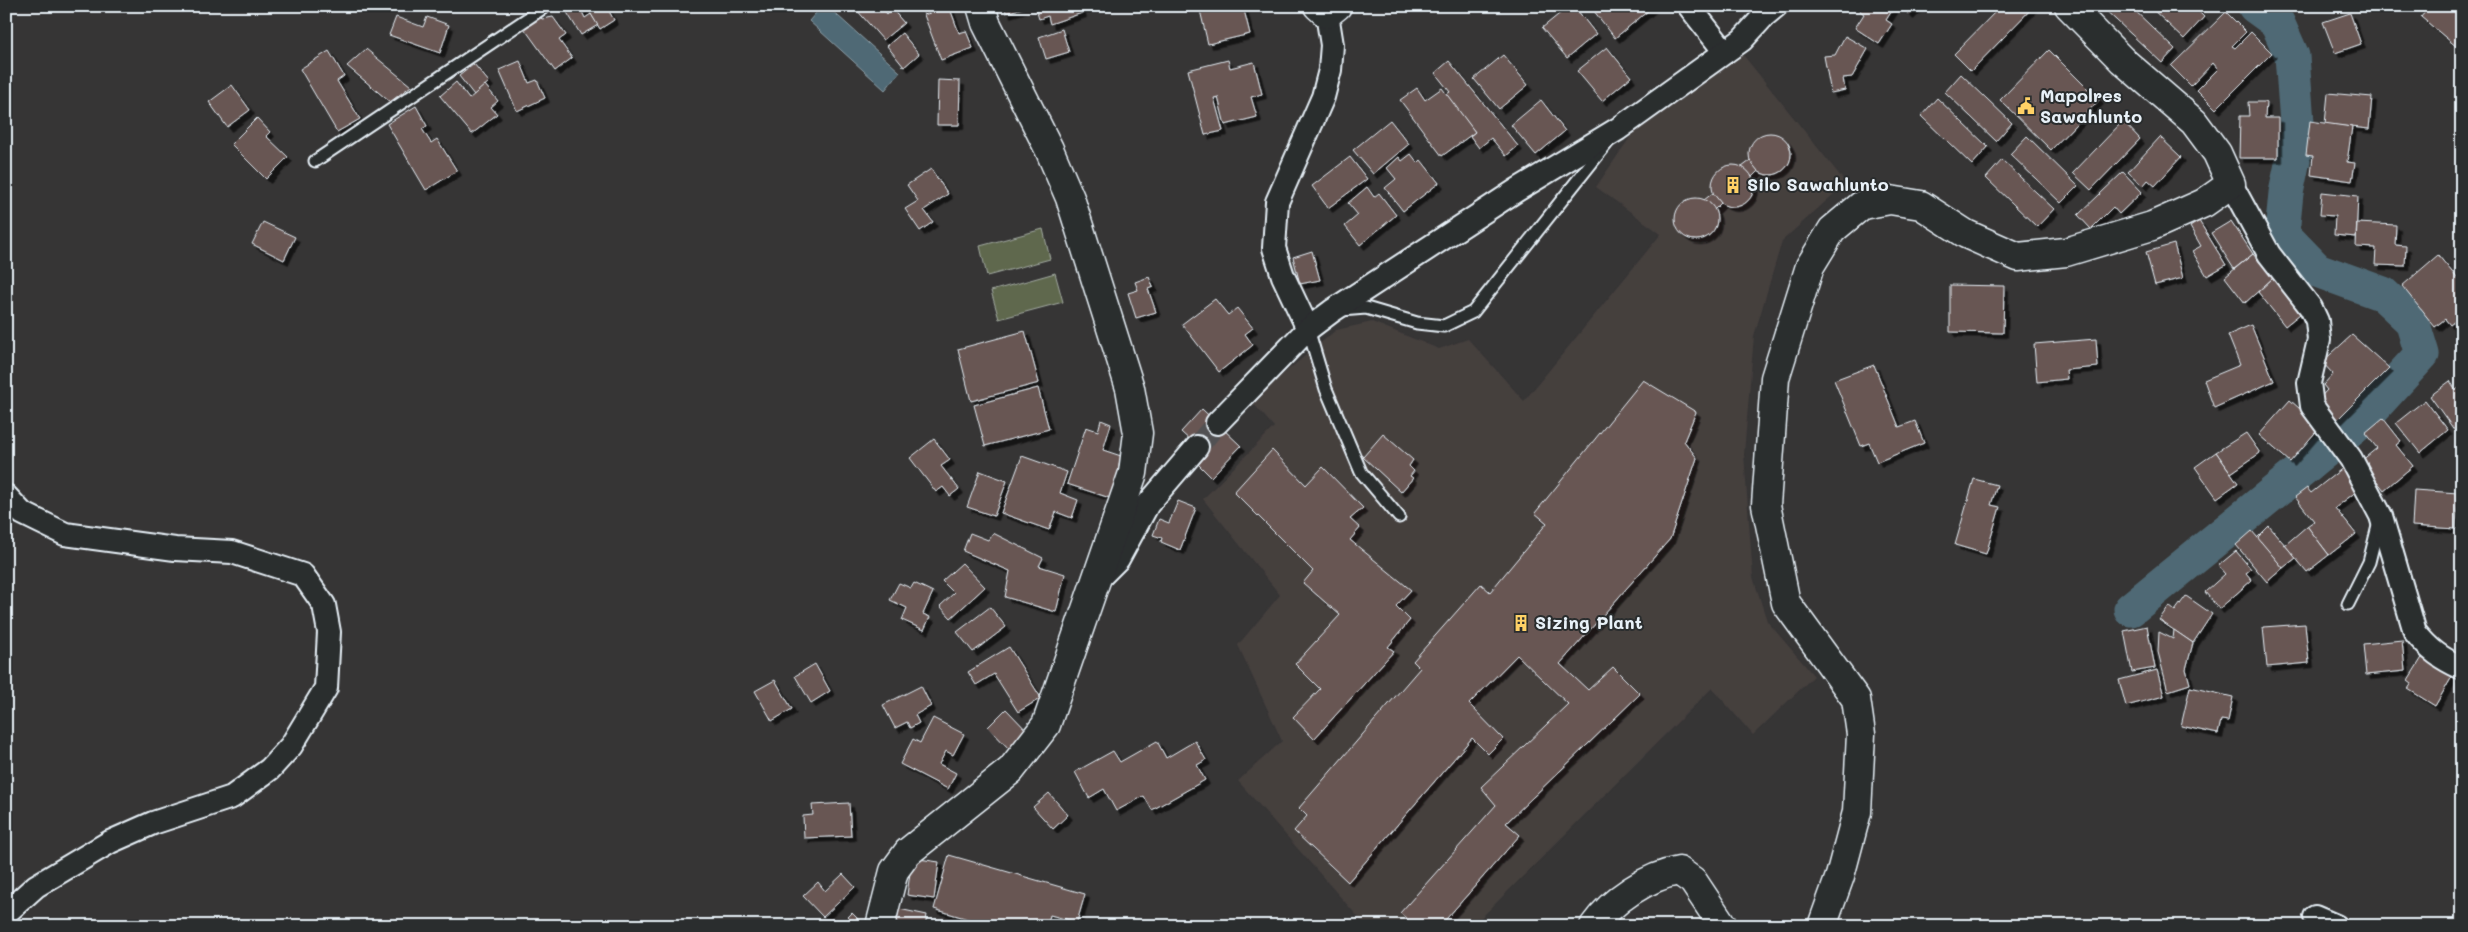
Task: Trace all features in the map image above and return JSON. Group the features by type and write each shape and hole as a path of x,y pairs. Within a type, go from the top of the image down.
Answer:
{"street":[{"path":"880,926 894,871 908,852 1011,770 1046,725 1134,473 1138,433 1130,388 1070,198 1049,148 986,22 981,6"},
{"path":"1689,6 1724,52"},
{"path":"1217,423 1308,329 1332,311 1517,190 1618,129 1742,40 1776,6"},
{"path":"2069,6 2122,60 2194,122 2217,153 2231,184 2269,254 2310,308 2317,321 2319,340 2309,383 2312,406 2350,458 2381,516 2415,632 2434,653 2462,668"},
{"path":"1308,329 1283,276 1274,248 1277,202 1323,97 1330,70 1332,45 1327,9"},
{"path":"1822,926 1840,876 1857,812 1861,734 1856,699 1786,603 1766,504 1775,378 1810,266 1832,230 1862,205 1890,200 1921,205 1966,234 2018,257 2066,252 2152,226 2204,203 2231,184"},
{"path":"1094,584 1118,559 1148,504 1197,447"},
{"path":"6,496 22,513 65,534 175,549 232,552 303,575 324,605 328,632 326,688 291,746 270,769 232,797 153,823 110,842 36,886 6,913"},
{"path":"1594,926 1635,887 1664,873 1678,871 1693,880 1723,926"},
{"path":"2315,918 2336,926"}],"lane":[{"path":"314,161 546,6"},
{"path":"1332,311 1366,308 1417,323 1444,326 1473,312 1618,129"},
{"path":"1308,329 1326,389 1361,472 1400,517"},
{"path":"2348,604 2369,562 2381,516"}],"shaded area":[{"path":"1740,51 1846,183 1782,241 1754,336 1744,454 1753,577 1767,621 1814,676 1753,735 1712,688 1473,926 1366,926 1238,781 1282,741 1238,645 1280,595 1203,499 1274,427 1251,401 1336,330 1372,322 1439,349 1468,339 1524,401 1661,234 1596,187 1635,130"}],"green space":[{"path":"1043,229 1050,259 987,276 980,246"},
{"path":"1055,273 1063,302 999,319 991,291"}],"water":[{"path":"822,6 827,6 900,72 885,90 809,21"}],"building":[{"path":"563,6 579,6 585,18 591,14 598,25 581,35"},
{"path":"579,6 606,6 614,20 600,29 588,9 583,13"},
{"path":"859,6 880,6 887,14 892,9 904,23 883,40 856,9"},
{"path":"920,6 940,6 941,9 924,15"},
{"path":"949,6 959,33 966,31 973,48 941,60 924,15"},
{"path":"1005,6 1029,6 1006,13"},
{"path":"1035,6 1080,6 1082,13 1050,24 1048,16 1039,19"},
{"path":"1199,6 1243,6 1250,34 1208,44"},
{"path":"1569,6 1574,6 1596,34 1567,58 1542,28"},
{"path":"1590,6 1654,6 1615,38"},
{"path":"1863,6 1895,6 1886,20 1892,24 1879,44 1855,28 1864,14 1860,11"},
{"path":"1901,6 1918,6 1909,15"},
{"path":"2001,6 2034,6 1971,71 1954,54"},
{"path":"2101,6 2130,6 2175,49 2162,63"},
{"path":"2149,6 2193,6 2204,17 2184,39"},
{"path":"2430,6 2451,6 2462,15 2462,41 2457,47 2421,17"},
{"path":"2226,12 2246,32 2232,46 2235,48 2251,32 2272,53 2216,109 2197,90 2218,69 2213,63 2191,86 2171,66"},
{"path":"2350,13 2361,44 2335,53 2323,22"},
{"path":"396,17 423,27 427,17 449,25 440,53 389,35"},
{"path":"540,17 542,19 553,17 566,35 559,40 572,58 555,71 524,28"},
{"path":"1062,29 1069,52 1046,59 1039,37"},
{"path":"902,33 919,54 904,67 887,46"},
{"path":"1845,36 1868,49 1852,77 1843,78 1845,90 1831,93 1824,56 1835,55"},
{"path":"1607,47 1631,77 1602,101 1577,71"},
{"path":"366,49 411,86 390,102 347,66"},
{"path":"2049,50 2099,100 2051,150 2000,100"},
{"path":"329,51 344,76 337,81 360,119 337,132 300,69"},
{"path":"1503,55 1528,85 1499,109 1474,79"},
{"path":"1228,60 1230,68 1254,62 1262,94 1251,97 1257,117 1225,125 1218,97 1214,98 1223,131 1205,135 1188,70"},
{"path":"520,61 529,83 537,80 545,98 517,111 499,70"},
{"path":"1449,61 1518,146 1506,156 1491,138 1479,148 1470,136 1475,132 1445,95 1450,92 1435,73"},
{"path":"474,64 489,82 474,95 459,76"},
{"path":"1961,74 2012,123 1996,141 1945,92"},
{"path":"938,80 960,81 959,125 937,125"},
{"path":"456,82 469,99 485,85 498,101 491,107 497,114 472,134 440,96"},
{"path":"232,85 250,110 227,127 209,102"},
{"path":"1417,88 1425,100 1442,88 1475,132 1442,156 1400,100"},
{"path":"2328,93 2372,97 2369,129 2325,124"},
{"path":"1937,98 1988,147 1972,165 1921,116"},
{"path":"1541,100 1565,131 1536,155 1511,125"},
{"path":"2248,102 2266,102 2265,118 2278,118 2278,158 2239,158 2240,116 2249,116"},
{"path":"416,106 427,126 422,129 431,143 437,139 457,171 426,190 387,124"},
{"path":"257,118 270,132 266,136 288,157 266,179 231,144"},
{"path":"1390,120 1409,144 1373,174 1353,150"},
{"path":"2123,121 2140,139 2091,190 2073,173"},
{"path":"2310,121 2352,127 2347,162 2355,163 2352,181 2311,175 2313,156 2306,155"},
{"path":"1770,133 1785,139 1791,154 1785,169 1770,175 1755,169 1749,154 1755,139"},
{"path":"2027,136 2078,186 2061,203 2010,154"},
{"path":"2160,137 2181,157 2155,186 2148,180 2143,186 2128,172"},
{"path":"1411,154 1418,163 1421,160 1439,183 1403,211 1385,188 1396,179 1387,168 1399,157 1402,161"},
{"path":"1350,157 1367,179 1328,208 1312,186"},
{"path":"2002,160 2054,209 2037,227 1986,178"},
{"path":"1750,161 1758,171 1752,177 1742,167"},
{"name":"Silo Sawahlunto","path":"1733,165 1748,171 1754,186 1748,201 1733,207 1718,201 1712,186 1718,171"},
{"path":"931,169 948,194 924,210 933,222 920,231 905,209 918,201 907,185"},
{"path":"2123,172 2142,192 2119,214 2113,207 2091,229 2078,215"},
{"path":"1367,187 1374,197 1379,193 1396,215 1360,245 1345,226 1358,215 1348,203"},
{"path":"2322,192 2358,196 2356,237 2334,235 2335,216 2320,215"},
{"path":"1713,193 1721,203 1714,210 1704,200"},
{"path":"1696,198 1711,204 1717,219 1711,234 1696,240 1681,234 1675,219 1681,204"},
{"path":"2199,221 2226,265 2207,276 2192,251 2201,246 2190,227"},
{"path":"2231,221 2253,254 2234,269 2211,233"},
{"path":"263,222 295,237 284,260 252,244"},
{"path":"2357,223 2396,225 2395,245 2406,246 2405,266 2375,265 2376,248 2356,247"},
{"path":"2174,244 2183,278 2155,285 2146,252"},
{"path":"1312,251 1320,280 1300,284 1293,257"},
{"path":"2253,254 2273,278 2245,303 2225,277"},
{"path":"2438,255 2462,284 2462,315 2450,325 2445,319 2435,327 2402,286"},
{"path":"1149,277 1153,287 1148,289 1156,312 1136,318 1128,293 1138,290 1135,282"},
{"path":"2273,278 2300,314 2285,326 2258,292"},
{"path":"1950,285 2004,286 2003,333 1950,332"},
{"path":"1215,299 1228,315 1237,308 1253,328 1245,334 1253,345 1219,372 1182,324"},
{"path":"2251,325 2274,381 2214,408 2204,380 2240,365 2228,335"},
{"path":"1025,331 1039,383 971,401 958,349"},
{"path":"2352,335 2389,368 2335,422 2315,403 2327,390 2323,385 2333,374 2322,362"},
{"path":"2096,339 2098,367 2066,370 2067,379 2037,382 2034,344"},
{"path":"1874,365 1899,427 1915,421 1924,443 1877,462 1869,443 1861,446 1834,380"},
{"name":"Sizing Plant","path":"1643,380 1696,412 1684,441 1697,458 1670,539 1560,664 1588,690 1613,667 1640,694 1506,823 1520,835 1440,926 1415,926 1400,913 1496,805 1481,787 1568,704 1517,655 1469,704 1503,739 1488,754 1472,738 1348,882 1294,831 1307,816 1299,808 1420,668 1413,661 1481,584 1490,592 1547,523 1535,513"},
{"path":"2450,381 2456,390 2462,385 2462,426 2455,431 2430,396"},
{"path":"1038,388 1049,429 985,446 974,405"},
{"path":"2290,400 2320,427 2290,462 2259,435"},
{"path":"2425,400 2448,430 2420,453 2396,423"},
{"path":"1202,409 1241,446 1211,477 1198,464 1206,455 1181,432"},
{"path":"2383,418 2401,441 2396,445 2413,466 2384,490 2361,461 2377,448 2365,433"},
{"path":"1101,420 1111,424 1103,450 1124,457 1110,498 1067,484 1086,427 1098,431"},
{"path":"2246,433 2260,453 2231,473 2216,452"},
{"path":"1383,434 1413,460 1409,466 1414,471 1410,476 1413,478 1401,492 1363,457"},
{"path":"934,439 950,460 941,466 959,489 950,496 943,487 936,492 910,458"},
{"path":"1272,450 1306,485 1323,467 1363,508 1350,519 1360,528 1350,540 1411,590 1396,606 1410,620 1388,647 1394,651 1314,739 1293,717 1320,689 1295,664 1340,615 1303,583 1313,571 1234,492"},
{"path":"2216,452 2238,483 2217,498 2195,467"},
{"path":"1022,456 1067,472 1060,493 1078,500 1072,518 1056,512 1049,530 1001,513"},
{"path":"2344,467 2361,488 2335,508 2356,534 2329,555 2307,526 2314,521 2295,497 2307,488 2311,493"},
{"path":"980,471 1007,481 994,516 967,507"},
{"path":"1974,479 1997,485 1991,505 2000,507 1986,554 1955,545"},
{"path":"2414,490 2458,493 2456,529 2412,526"},
{"path":"1178,501 1196,508 1180,550 1161,542 1162,538 1153,535 1159,519 1169,523"},
{"path":"2269,526 2296,558 2283,568 2257,538"},
{"path":"2307,526 2329,555 2307,572 2285,545"},
{"path":"2252,531 2283,568 2267,582 2236,545"},
{"path":"970,533 988,540 993,533 1043,558 1039,566 1065,574 1056,612 1005,597 1010,571 963,551"},
{"path":"2236,551 2251,569 2246,573 2252,580 2219,609 2205,592 2225,574 2218,566"},
{"path":"962,563 985,587 951,618 940,606 954,593 942,581"},
{"path":"899,583 911,588 914,583 933,592 923,614 930,617 924,630 902,620 907,608 890,600"},
{"path":"2186,596 2212,614 2193,643 2159,620 2169,606 2175,611"},
{"path":"990,607 1006,627 973,652 957,632"},
{"path":"2305,624 2309,663 2267,667 2263,627"},
{"path":"2147,626 2155,668 2132,672 2124,631"},
{"path":"2174,630 2193,643 2186,669 2190,684 2168,691 2158,652 2159,632 2173,639"},
{"path":"2402,640 2405,671 2366,675 2363,644"},
{"path":"1009,647 1041,698 1018,712 994,674 976,685 968,672"},
{"path":"2423,656 2453,675 2435,706 2408,689 2412,683 2408,680"},
{"path":"815,664 830,691 811,703 795,676"},
{"path":"2157,670 2164,696 2126,706 2119,680"},
{"path":"775,680 792,709 772,721 755,691"},
{"path":"921,686 931,706 915,715 919,723 910,728 907,722 895,728 883,705"},
{"path":"2190,687 2233,697 2228,721 2221,720 2218,734 2181,726"},
{"path":"1006,709 1030,734 1012,752 988,727"},
{"path":"933,718 964,734 953,755 946,751 939,764 956,773 948,789 900,764 913,739 920,743"},
{"path":"1157,741 1166,758 1195,741 1206,760 1197,765 1205,780 1152,810 1144,796 1116,811 1104,789 1089,798 1075,772 1113,751 1120,762"},
{"path":"1049,793 1068,815 1053,829 1033,807"},
{"path":"849,803 851,836 804,838 803,816 813,815 812,805"},
{"path":"949,855 1085,894 1077,922 1050,915 1047,926 992,926 934,909"},
{"path":"912,858 939,862 934,899 907,895"},
{"path":"843,874 855,887 823,917 803,896 818,882 825,891"},
{"path":"899,909 927,915 925,926 896,926"},
{"path":"852,913 860,921 857,926 839,926"}],"waterway":[{"path":"2131,609 2359,423 2422,354 2412,321 2383,294 2317,270 2282,234 2286,193 2298,136 2292,56 2277,22 2255,6"}],"tunnel":[{"path":"1197,447 1217,423"}],"place":[{"name":"Mapolres Sawahlunto","path":"2026,106"},
{"name":"Silo Sawahlunto","path":"1733,185"},
{"name":"Sizing Plant","path":"1521,623"}]}
